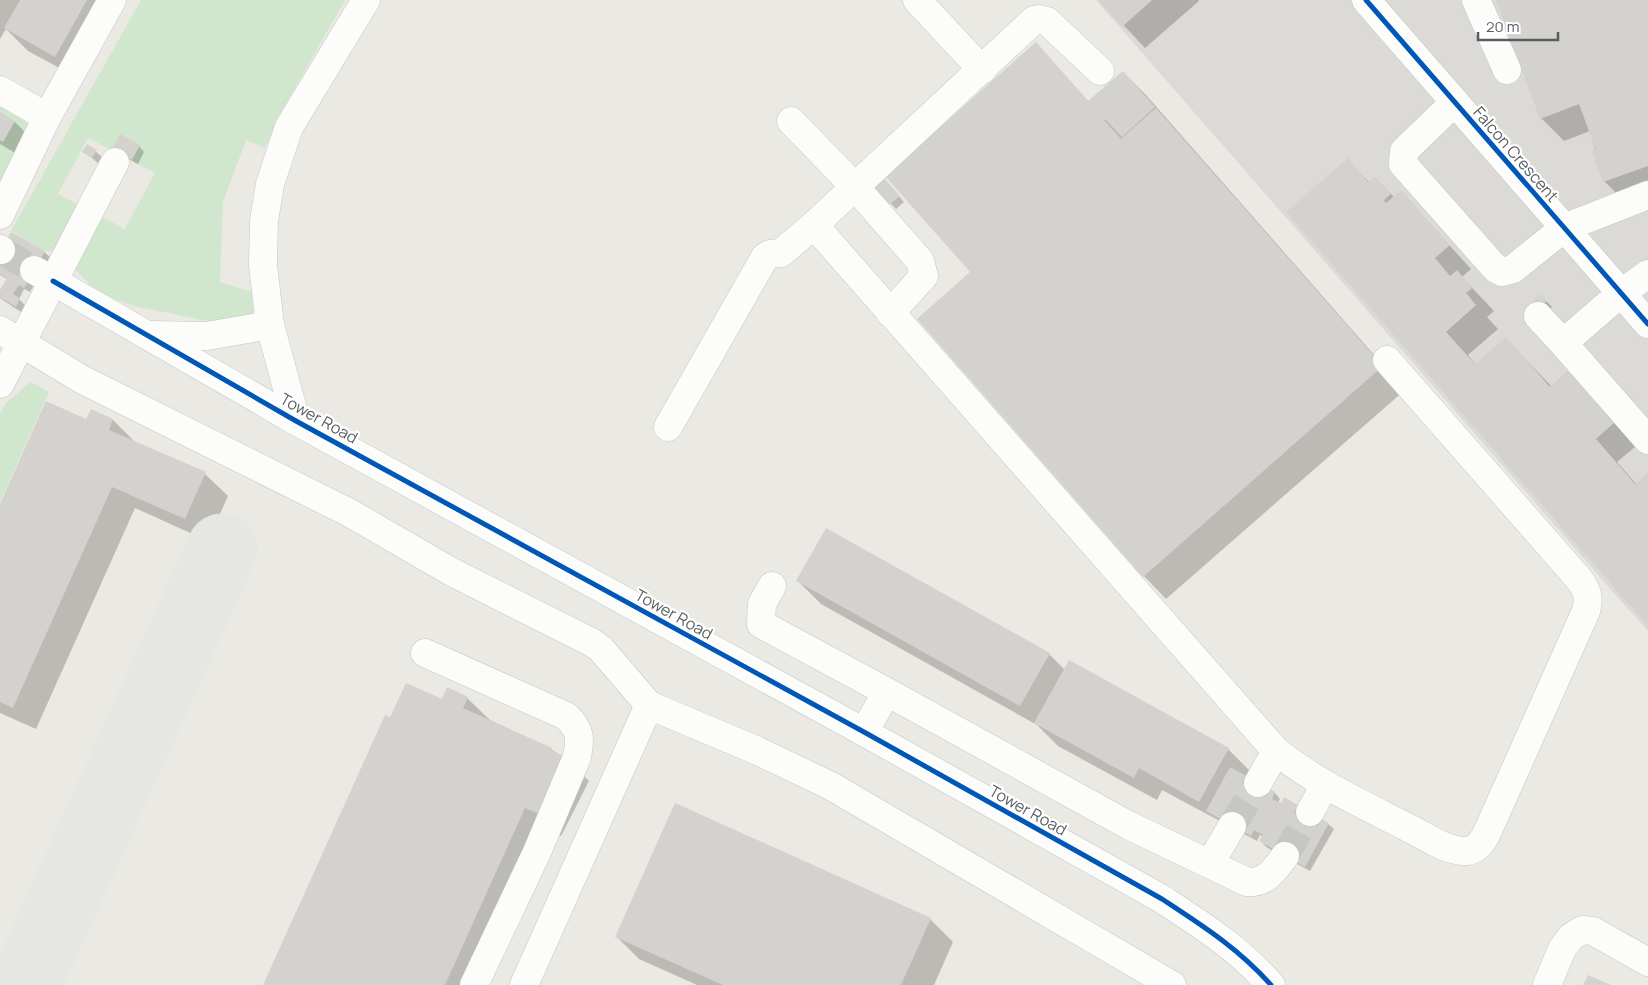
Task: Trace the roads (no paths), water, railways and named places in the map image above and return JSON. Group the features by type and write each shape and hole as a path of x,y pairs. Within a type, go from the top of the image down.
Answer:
{"street":[{"path":"0,215 47,117 112,0"},
{"name":"Tower Road","path":"296,421 270,325 263,265 264,221 270,184 289,127 366,0"},
{"path":"916,0 982,70"},
{"name":"Falcon Crescent","path":"1366,0 1648,324"},
{"path":"1476,0 1507,70"},
{"path":"668,427 765,257 781,253 814,225 1039,19 1047,21 1100,71"},
{"path":"0,90 47,117"},
{"path":"1455,102 1404,151 1403,164 1496,269 1502,272 1513,269 1564,228 1648,195"},
{"path":"791,120 856,188 920,261 924,276 890,313"},
{"path":"0,384 10,337 44,275 115,162"},
{"path":"814,225 1276,751 1325,785 1442,844 1462,851 1476,849 1486,835 1589,601 1585,587 1579,579 1387,360"},
{"path":"1563,343 1620,294 1648,274"},
{"name":"Tower Road","path":"44,275 296,421 864,732 1162,899 1249,960 1270,985"},
{"path":"1538,316 1648,440"},
{"path":"148,335 207,336 270,325"},
{"path":"10,337 83,380 348,512 450,571 591,642 601,649 649,705 758,751 831,786 1172,985"},
{"path":"772,586 762,604 761,624 1128,825 1247,882 1254,883 1270,876 1285,856"},
{"path":"425,653 566,716 579,730 580,736 577,757 537,852 474,985"},
{"path":"864,732 886,692"},
{"path":"524,985 649,705"},
{"path":"1258,783 1276,751"},
{"path":"1310,812 1325,785"},
{"path":"1210,864 1232,826"},
{"path":"1547,985 1562,949 1571,937 1582,930 1593,931 1648,962"}],"tunnel":[{"path":"1,250 34,270"},
{"path":"1232,826 1258,783"},
{"path":"1285,856 1310,812"}]}
